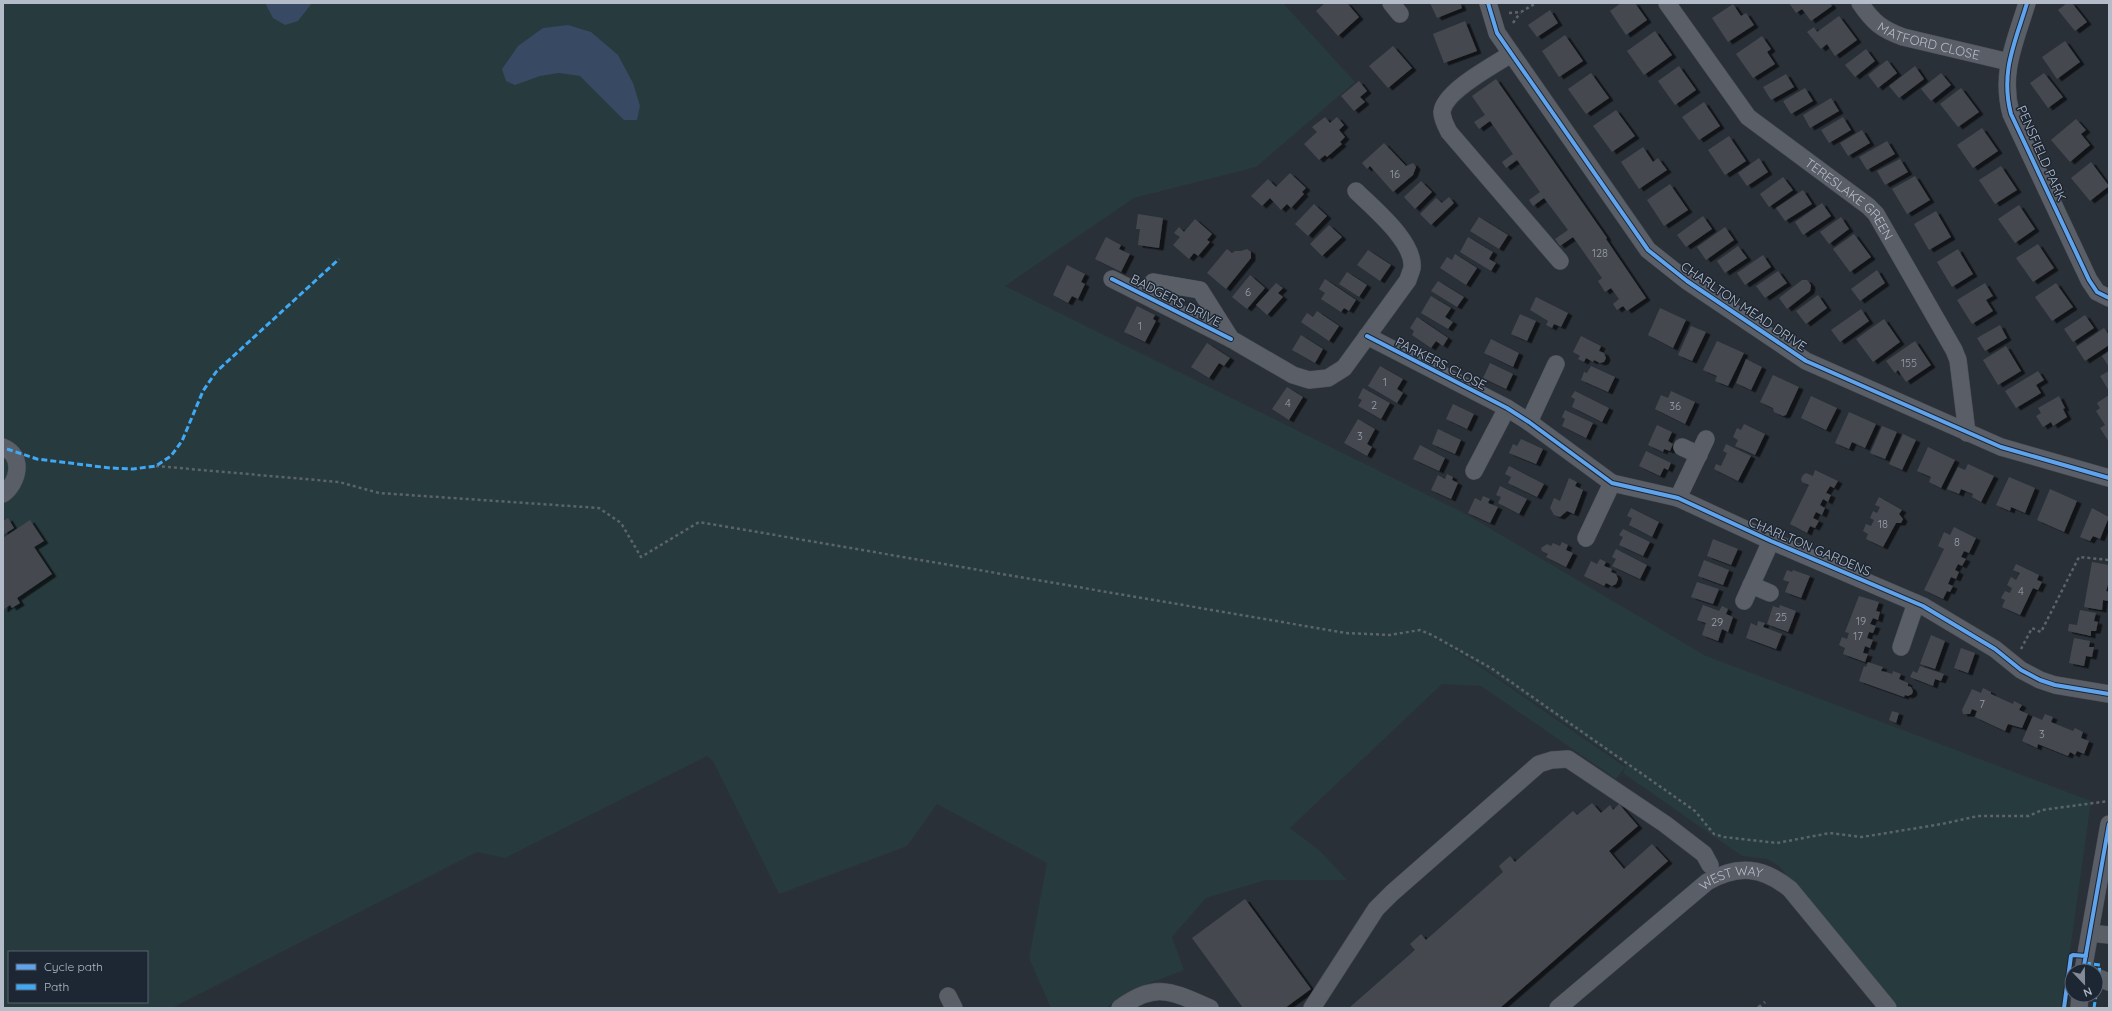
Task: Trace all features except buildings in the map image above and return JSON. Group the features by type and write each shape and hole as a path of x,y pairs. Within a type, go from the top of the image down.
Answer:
{"street":[{"name":"TERESLAKE GREEN","path":"1667,3 1748,117 1868,206 1876,214 1954,350 1958,360 1968,433"},
{"name":"MATFORD CLOSE","path":"1860,3 1874,23 1887,31 1903,37 2009,62"},
{"name":"PENSFIELD PARK","path":"2027,3 2009,62 2006,82 2007,99 2012,114 2089,280 2097,292 2109,298"},
{"name":"CHARLTON MEAD DRIVE","path":"1489,8 1497,32 1511,54 1648,250 1687,281 1806,361 2001,447 2109,478"},
{"path":"1511,54 1455,91 1446,100 1442,112 1444,122 1449,132 1560,261"},
{"path":"1152,282 1200,290 1231,340 1293,375 1309,380 1328,378 1344,368 1408,280 1412,267 1409,251 1401,237 1356,191"},
{"name":"BADGERS DRIVE","path":"1112,279 1231,340"},
{"name":"PARKERS CLOSE","path":"1367,336 1507,408"},
{"path":"1529,422 1556,364"},
{"path":"1474,471 1507,408"},
{"name":"CHARLTON GARDENS","path":"1507,408 1529,422 1612,483 1678,498 1771,541 1916,603 1944,617 1995,649 2029,675 2047,683 2109,694"},
{"path":"1678,498 1706,439"},
{"path":"3,447 7,448 15,459 17,476 9,490 3,494"},
{"path":"1682,447 1698,455"},
{"path":"1586,528 1612,483"},
{"name":"CHARLTON GARDENS","path":"1744,601 1771,541"},
{"path":"1751,585 1770,593"},
{"path":"1901,647 1916,603"},
{"path":"1312,1008 1376,910 1392,893 1539,764 1552,760 1568,759 1665,824 1704,854 1710,865"},
{"path":"2084,963 2109,828"},
{"name":"WEST WAY","path":"1558,1008 1707,882 1722,873 1751,870 1778,879 1790,889 1888,1008"},
{"path":"2090,933 2109,935"},
{"path":"1120,1008 1134,997 1151,991 1173,993 1210,1008"}],"path":[{"path":"1489,8 1521,12 1536,3"},
{"path":"156,466 339,482 379,493 599,508 621,523 642,557 699,522 1346,633 1390,635 1420,630 1491,668 1695,811 1714,834 1724,837 1777,843 1830,833 1862,837 1942,824 1978,816 2029,816 2042,810 2109,800"},
{"path":"2014,664 2032,628 2041,632 2079,557 2109,560"}],"green space":[{"path":"3,3 1283,3 1355,82 1256,167 1134,198 1005,286 1464,513 1706,656 2091,801 2068,963 2064,963 2064,994 2062,1008 1899,1008 1779,866 1767,859 1742,856 1623,773 1626,765 1483,667 1428,634 1479,666 1625,767 1616,779 1481,686 1442,684 1290,828 1320,851 1347,880 1266,880 1206,898 1172,937 1184,970 1128,991 1106,1008 1051,1008 1029,958 1047,863 937,804 907,846 779,894 713,761 707,756 505,858 477,852 172,1008 3,1008"}],"water":[{"path":"265,3 312,3 298,21 285,25 273,18"},
{"path":"568,25 591,32 618,55 633,83 640,106 637,120 624,120 580,76 559,73 540,76 515,85 506,81 502,69 518,46 543,28"}],"railway":[{"path":"1758,1008 1765,1002"}],"marked path":[{"path":"7,449 37,459 110,468 133,469 156,466 171,456 182,441 203,391 216,372 339,259"},
{"path":"2094,1008 2095,1003"}],"cycle path":[{"path":"1488,3 1497,33 1648,250 1687,281 1806,361 2001,447 2109,478"},
{"path":"2027,3 2010,58 2008,71 2007,85 2011,114 2089,280 2097,292 2109,298"},
{"path":"1112,279 1231,339"},
{"path":"1367,336 1507,408 1529,422 1612,483 1678,498 1771,541 1923,606 1995,649 2021,670 2040,680 2055,685 2109,694"},
{"path":"2084,963 2109,824"},
{"path":"2064,1008 2071,956 2086,956"}]}
